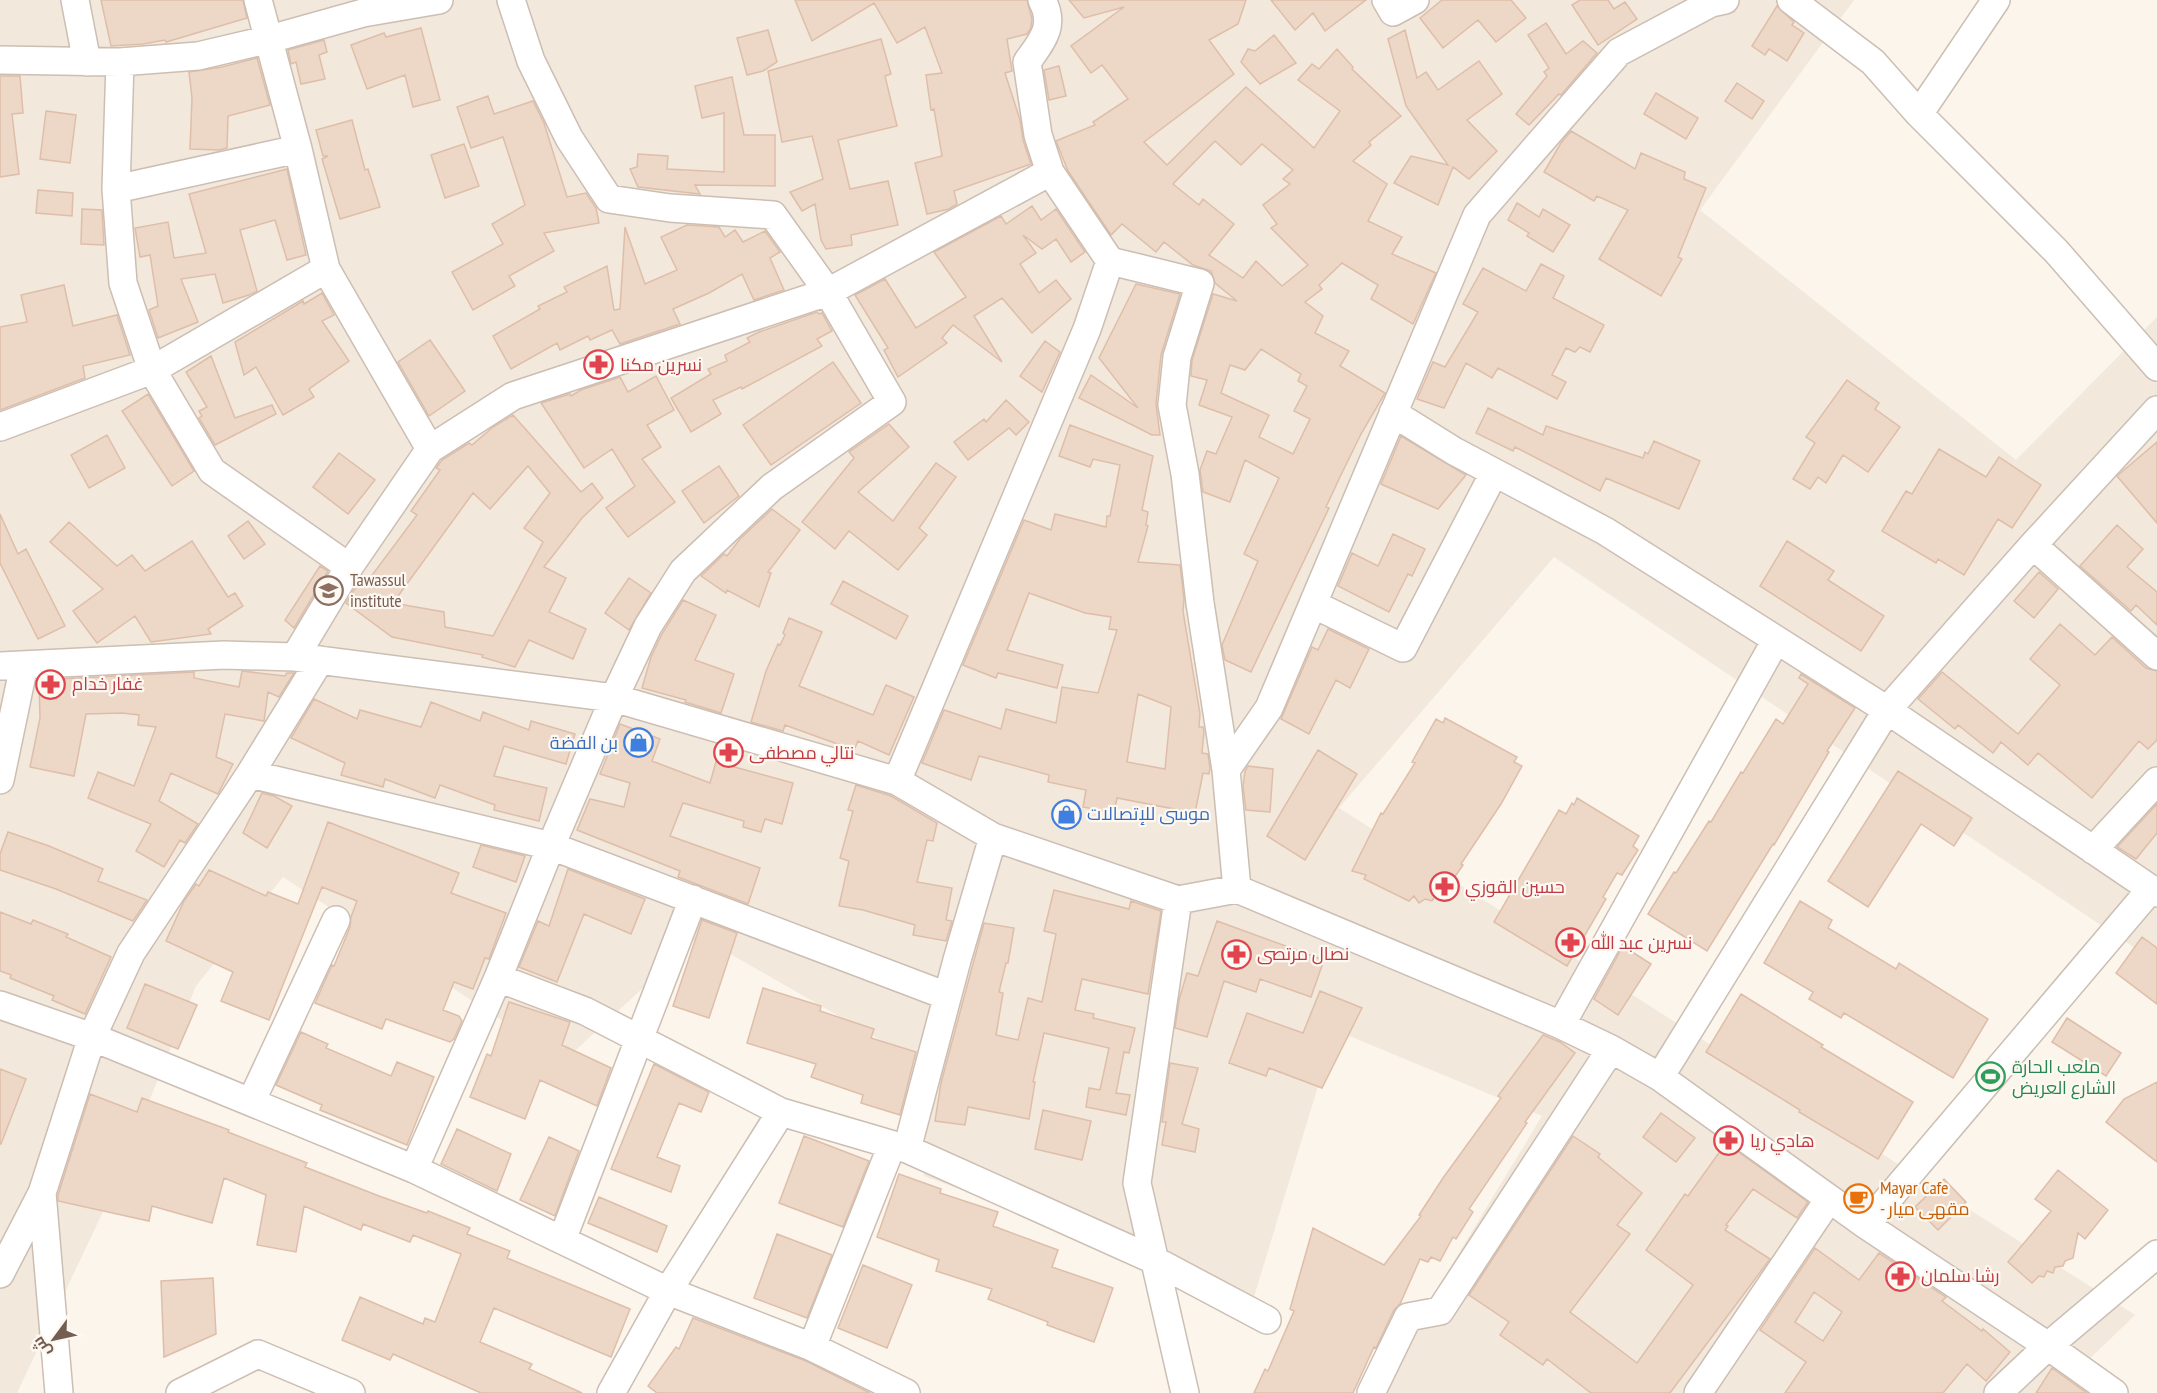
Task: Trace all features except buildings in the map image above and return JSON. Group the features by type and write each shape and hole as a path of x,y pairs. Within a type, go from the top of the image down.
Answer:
{"street":[{"path":"75,0 87,62"},
{"path":"258,0 298,149 326,269 430,449"},
{"path":"0,60 120,62 198,56 363,13 439,0"},
{"path":"414,1169 498,978 614,698 648,626 683,571 772,487 892,402 828,292 773,215 670,208 609,199 569,138 531,61 511,0"},
{"path":"1386,0 1393,12 1415,0"},
{"path":"1226,770 1269,708 1477,215 1619,52 1711,3 1725,0"},
{"path":"1791,0 1873,62 1919,114 2056,251 2157,367"},
{"path":"1919,114 1996,0"},
{"path":"1052,4 1046,35 1027,62 1038,135 1050,172 1110,261 1200,283 1177,357 1172,405 1185,474 1200,603 1226,770 1237,889"},
{"path":"120,62 116,189 123,282 152,370 212,471 349,567"},
{"path":"116,189 298,149"},
{"path":"3,1262 42,1193 92,1037 131,953 250,774 308,659 349,567 430,449 513,396 828,292 1050,172"},
{"path":"897,782 1082,340 1110,261"},
{"path":"0,427 152,370 326,269"},
{"path":"1660,1077 1887,710 2033,545 2157,410"},
{"path":"1393,413 1454,451 1605,531 1887,710 2154,891 1866,1225"},
{"path":"1313,604 1404,648 1494,473"},
{"path":"2033,545 2157,656"},
{"path":"1561,1025 1776,640"},
{"path":"0,780 12,665 224,655 308,659 614,698 897,782 993,837 1178,900 1237,889 1561,1025 1611,1049 1660,1077 1866,1225 2048,1346 2114,1393"},
{"path":"250,774 551,846 947,996"},
{"path":"2093,850 2157,781"},
{"path":"812,1347 899,1147 947,996 993,837"},
{"path":"562,1240 693,900"},
{"path":"1178,900 1137,1183 1185,1393"},
{"path":"251,1102 336,920"},
{"path":"498,978 585,1011 781,1112 899,1147 1154,1260 1267,1320"},
{"path":"0,1005 92,1037 414,1169 668,1291 812,1347 906,1393"},
{"path":"1371,1393 1408,1317 1440,1311 1611,1049"},
{"path":"611,1393 668,1291 781,1112"},
{"path":"42,1193 59,1393"},
{"path":"1698,1393 1829,1199"},
{"path":"1998,1393 2048,1346 2157,1254"},
{"path":"180,1393 258,1354 351,1393"}],"shaded area":[{"path":"0,0 1854,0 1700,210 2016,460 2157,317 2157,963 1554,557 1339,808 2135,1315 2054,1393 1374,1393 1542,1116 1335,1030 1254,1297 924,1176 924,1065 699,936 564,1061 283,877 196,986 110,1197 17,1393 0,1393"}],"place":[{"name":"نسرين مكنا","path":"599,365"},
{"name":"Tawassul institute","path":"329,590"},
{"name":"غفار خدام","path":"51,684"},
{"name":"بن الفضة","path":"639,743"},
{"name":"نتالي مصطفى","path":"728,753"},
{"name":"موسى للإتصالات","path":"1066,814"},
{"name":"حسين القوزي","path":"1444,887"},
{"name":"نسرين عبد الله","path":"1570,943"},
{"name":"نصال مرتصى","path":"1236,954"},
{"name":"ملعب الحارة الشارع العريض","path":"1991,1077"},
{"name":"هادي ريا","path":"1729,1141"},
{"name":"Mayar Cafe - مقهى ميار","path":"1859,1198"},
{"name":"رشا سلمان","path":"1900,1276"}]}
